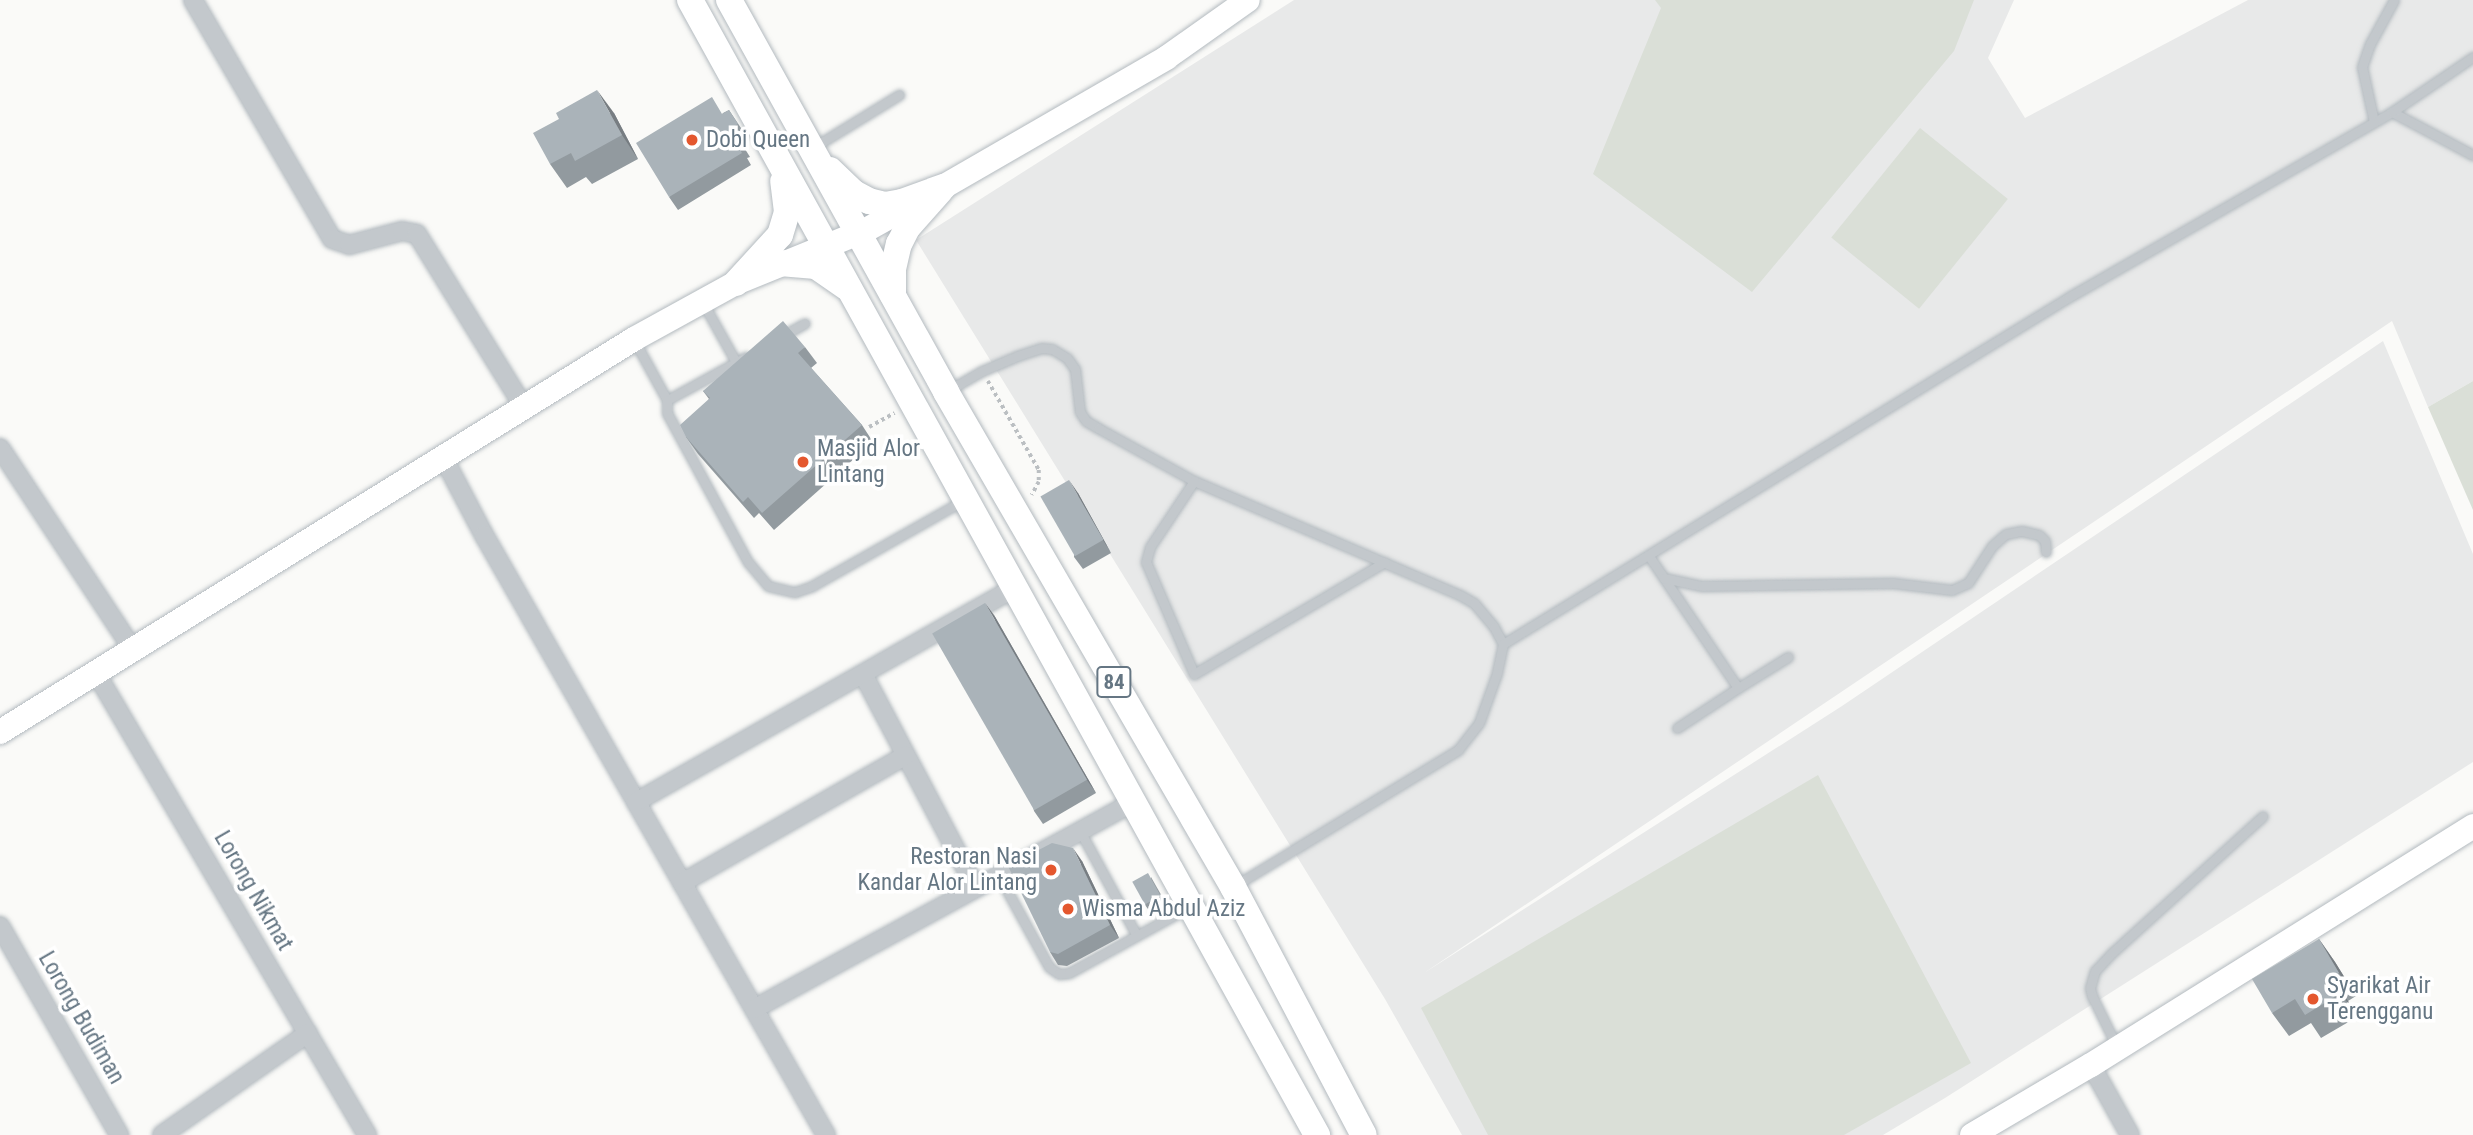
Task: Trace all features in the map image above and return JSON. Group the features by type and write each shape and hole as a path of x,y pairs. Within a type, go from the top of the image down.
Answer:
{"main road":[{"name":"84","path":"690,0 1135,801 1317,1135"},
{"name":"84","path":"729,0 892,297 1233,887 1364,1135"},
{"path":"812,152 854,193 869,201 893,204 943,187"},
{"path":"736,283 775,243 786,220 787,193 775,156"},
{"path":"892,297 893,269 906,228 943,187"},
{"path":"780,263 796,262 816,266 850,290"}],"street":[{"path":"193,0 332,239 349,245 402,231 417,234 524,407"},
{"path":"0,732 634,339 736,283 857,233 943,187 1166,58 1232,5"},
{"path":"0,448 133,650"},
{"path":"443,457 484,535 826,1135"},
{"path":"636,802 1016,587"},
{"name":"Lorong Nikmat","path":"96,673 367,1135"},
{"path":"863,674 976,888"},
{"path":"682,883 905,756"},
{"path":"754,1009 1135,801"},
{"path":"1972,1135 2091,1066 2473,826"},
{"name":"Lorong Budiman","path":"0,926 119,1135"},
{"path":"162,1135 308,1033"},
{"path":"2091,1066 2130,1135"}],"lane":[{"path":"2374,122 2362,66 2370,44 2394,0"},
{"path":"1503,644 2069,297 2392,112 2473,57"},
{"path":"812,152 899,95"},
{"path":"2392,112 2473,155"},
{"path":"702,301 736,362"},
{"path":"771,343 805,323"},
{"path":"634,339 667,400 667,413 748,562 761,581 776,590 795,592 812,586 967,499"},
{"path":"946,392 982,371 1041,348 1052,349 1067,358 1075,369 1077,402 1086,421 1194,481 1474,603 1494,626 1503,644 1497,673 1479,723 1458,750 1233,887"},
{"path":"667,400 759,349"},
{"path":"1194,481 1150,547 1146,562 1194,674 1385,562"},
{"path":"1664,578 1703,586 1893,583 1952,590 1968,583 1992,546 2006,534 2022,531 2039,535 2045,541 2046,552"},
{"path":"1648,555 1738,688"},
{"path":"1677,728 1788,657"},
{"path":"2117,1049 2091,996 2090,988 2095,971 2263,816"},
{"path":"1080,831 1137,936"},
{"path":"999,876 1049,967 1059,974 1069,973 1192,905"}],"path":[{"path":"982,371 1039,470 1039,482 1033,494 1012,506"}],"shaded area":[{"path":"1294,0 2014,0 1988,58 2025,118 2248,0 2473,0 2473,381 2428,407 2392,321 1424,973 1842,706 2383,341 2473,554 2473,762 1883,1135 1462,1135 1385,999 916,240"},
{"path":"1655,0 1974,0 1954,51 1752,292 1593,174 1661,8"},
{"path":"1920,128 2008,199 1919,309 1831,238"},
{"path":"2473,381 2473,510 2428,407"},
{"path":"1818,775 1971,1063 1844,1135 1488,1135 1421,1008"}],"building":[{"path":"597,90 622,135 575,161 571,153 550,164 533,133 559,119 556,113"},
{"path":"712,97 722,114 729,110 738,124 731,128 741,144 738,146 742,153 669,197 636,143"},
{"path":"783,321 805,347 798,353 862,425 762,513 748,497 743,502 686,437 680,425 710,398 703,391"},
{"path":"1069,480 1104,540 1075,556 1040,496"},
{"path":"985,603 1087,780 1034,810 932,634"},
{"name":"Wisma Abdul Aziz","path":"1052,843 1073,848 1110,925 1058,954 1050,952 1008,866"},
{"path":"1148,873 1161,896 1145,904 1132,882"},
{"path":"2319,939 2339,973 2332,977 2341,993 2305,1015 2295,999 2272,1013 2252,979"}],"place":[{"name":"Dobi Queen","path":"692,140"},
{"name":"Masjid Alor Lintang","path":"803,462"},
{"name":"Restoran Nasi Kandar Alor Lintang","path":"1051,870"},
{"name":"Wisma Abdul Aziz","path":"1068,909"},
{"name":"Syarikat Air Terengganu","path":"2313,999"}]}
